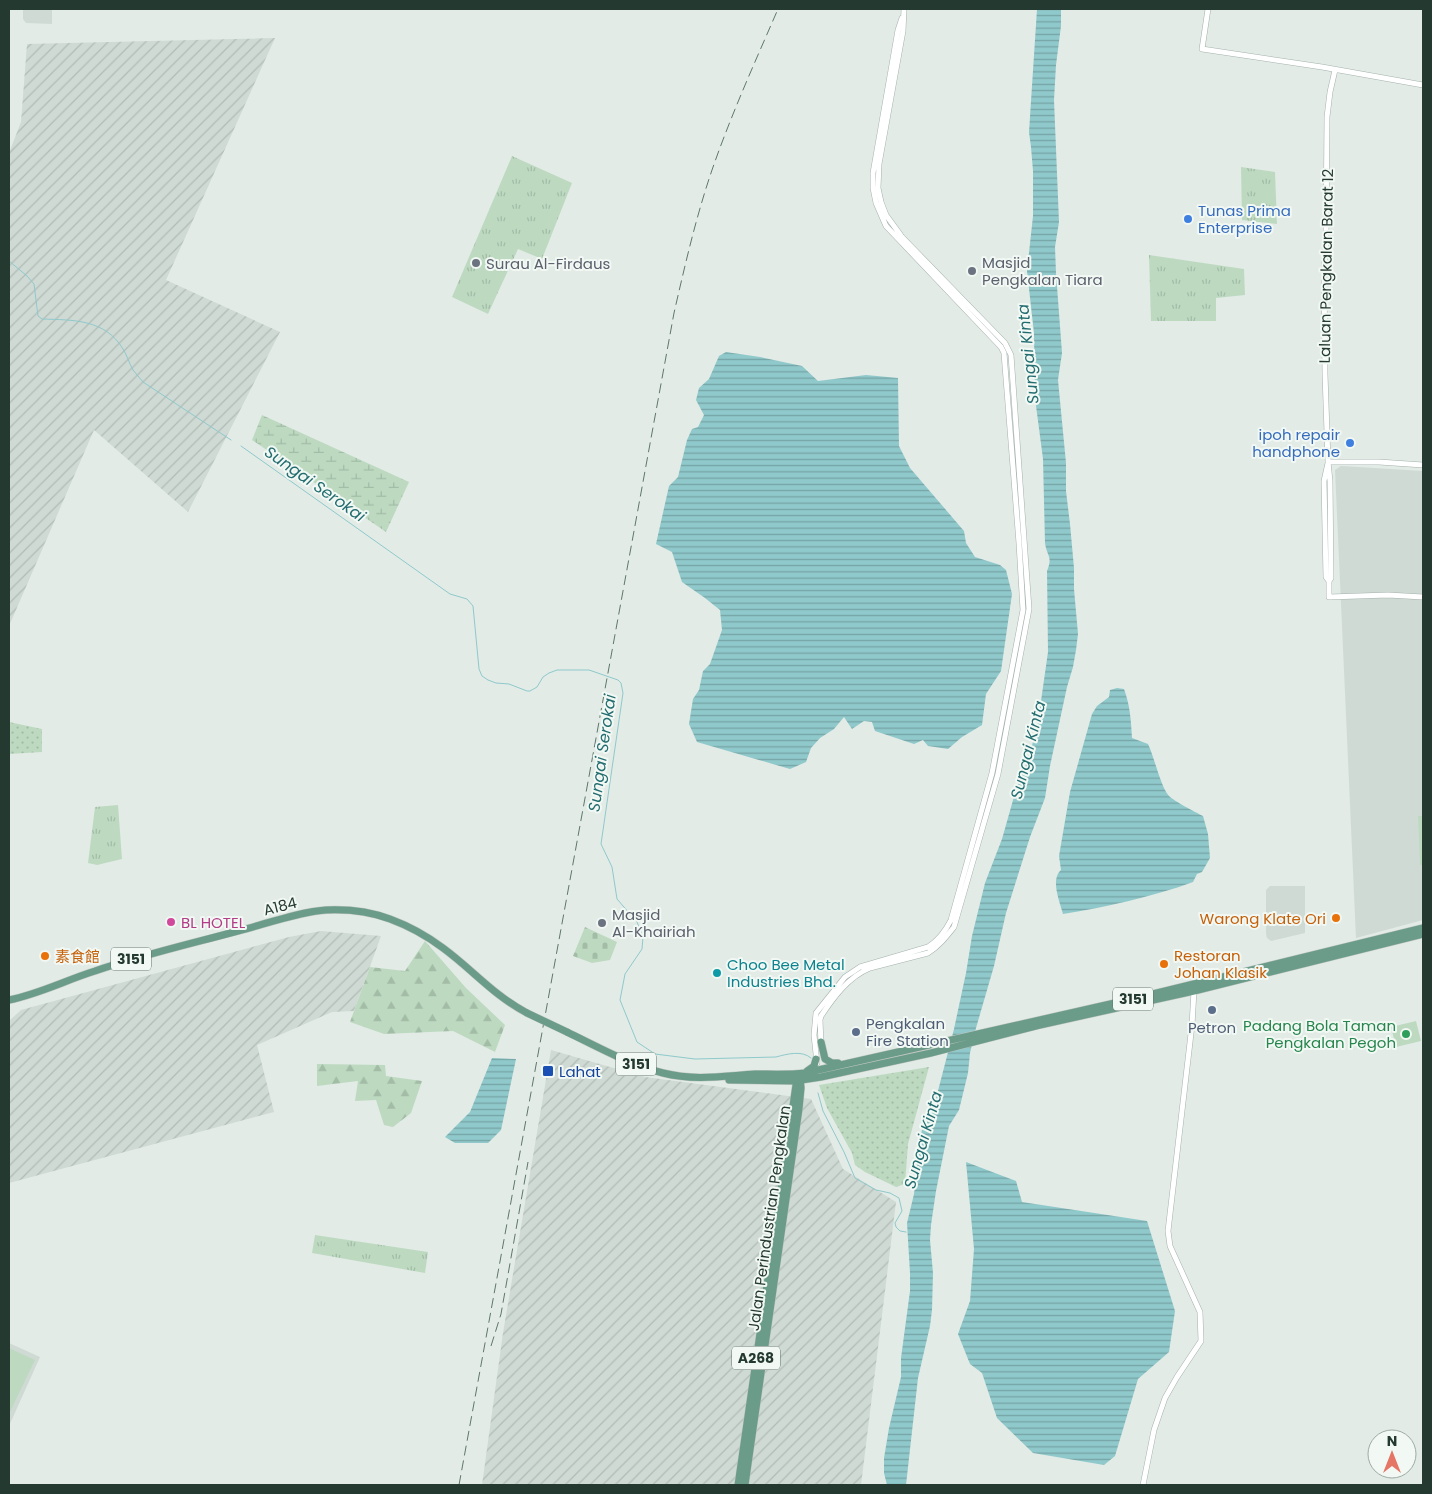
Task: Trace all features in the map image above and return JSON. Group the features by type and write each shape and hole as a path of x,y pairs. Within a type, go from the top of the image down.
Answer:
{"main road":[{"name":"A184","path":"9,1000 36,993 93,971 131,959 308,913 326,910 345,911 389,918 419,932 454,956 494,992 527,1013 634,1063 654,1070 687,1077 709,1078"},
{"name":"3151","path":"709,1078 775,1082 855,1066 1423,928"},
{"name":"3151","path":"996,1032 1040,1025 1194,991 1423,934"},
{"path":"1270,966 1273,968 1294,967"},
{"path":"1156,993 1188,988 1194,991 1200,985 1223,977"},
{"path":"818,1038 824,1057 828,1062 855,1066"},
{"name":"3151","path":"855,1066 881,1056 930,1049"},
{"path":"800,1077 814,1066 816,1059"},
{"name":"3151","path":"709,1078 754,1074 812,1078 820,1072"},
{"name":"Jalan Perindustrian Pengkalan","path":"738,1485 756,1386 801,1092 800,1077"},
{"name":"Jalan Perindustrian Pengkalan","path":"746,1485 756,1386 793,1101 800,1077"},
{"path":"801,1092 812,1078"},
{"path":"775,1082 789,1087 793,1093 793,1101"}],"street":[{"path":"820,1072 816,1013 845,977 860,967 928,947 945,932 951,920 992,773 1023,610 1004,353 1001,347 890,231 880,214 874,196 873,173 875,160 898,30 904,9"},
{"path":"1208,9 1202,49 1423,85"},
{"name":"Laluan Pengkalan Barat 12","path":"1335,70 1327,116 1324,273 1330,481 1331,578 1329,581 1329,597 1388,596 1423,598"},
{"path":"1328,462 1379,462 1423,465"},
{"path":"1143,1485 1154,1430 1166,1398 1177,1377 1201,1341 1202,1321 1200,1312 1170,1246 1168,1237 1194,991"},
{"path":"818,1038 816,1059 820,1072"}],"shaded area":[{"path":"23,9 52,9 52,24 26,23 23,19"},
{"path":"275,38 166,280 280,332 188,512 94,430 9,626 9,153 21,122 27,44"},
{"path":"1341,466 1423,471 1423,920 1356,938 1335,470"},
{"path":"1270,886 1305,886 1305,933 1271,941 1267,938 1266,890"},
{"path":"321,931 381,936 354,1011 332,1012 257,1045 274,1112 9,1183 9,1021 21,1010 289,937"},
{"path":"551,1050 645,1077 811,1099 843,1169 896,1202 861,1485 482,1485 503,1333"},
{"path":"9,1343 40,1357 9,1426"}],"green space":[{"path":"512,156 572,183 542,259 518,249 488,314 452,297"},
{"path":"1241,167 1275,172 1277,224 1242,220"},
{"path":"1149,255 1244,269 1245,295 1216,298 1216,321 1151,321"},
{"path":"262,415 409,482 386,532 252,440"},
{"path":"9,722 42,729 42,752 9,754"},
{"path":"118,805 122,859 97,865 88,863 95,807"},
{"path":"1418,816 1423,816 1423,865 1420,865"},
{"path":"585,927 617,942 610,960 592,963 573,956"},
{"path":"425,941 466,988 505,1025 495,1052 453,1031 384,1034 350,1022 370,967 405,971"},
{"name":"Padang Bola Taman Pengkalan Pegoh","path":"1416,1021 1421,1041 1396,1047 1391,1027"},
{"path":"317,1064 385,1065 386,1076 422,1081 411,1113 393,1127 384,1125 376,1100 355,1101 358,1081 317,1086"},
{"path":"929,1067 908,1144 905,1184 896,1187 855,1165 852,1153 827,1108 819,1085"},
{"path":"315,1235 428,1252 425,1273 312,1253"},
{"path":"9,1348 35,1360 9,1414"}],"water":[{"name":"Sungai Kinta","path":"1037,9 1061,9 1054,100 1059,222 1055,247 1062,353 1058,380 1078,634 1073,667 1050,766 1045,798 1030,837 1006,913 994,966 970,1053 968,1073 959,1110 949,1126 931,1225 932,1310 918,1378 906,1485 887,1485 884,1473 884,1458 901,1377 901,1358 910,1291 907,1223 914,1194 919,1142 922,1130 932,1114 954,1029 972,936 985,883 1002,839 1017,786 1025,768 1037,729 1048,652 1047,571 1050,559 1045,543 1043,459 1035,398 1034,333 1027,271 1033,216 1033,171 1029,132"},
{"path":"726,352 802,366 818,381 866,375 898,378 899,446 910,468 964,531 966,543 975,557 1000,565 1006,570 1012,594 1001,671 986,694 982,725 962,737 948,749 928,746 923,740 914,744 875,731 872,722 864,721 852,729 844,717 834,729 820,738 811,748 806,762 790,769 697,742 689,724 693,699 699,690 703,671 710,664 722,630 720,610 682,582 672,552 656,544 669,486 678,477 687,440 692,429 698,427 704,415 696,400 699,388 709,379 719,356"},
{"path":"1124,689 1126,695 1132,738 1148,744 1166,792 1175,801 1203,816 1208,834 1210,858 1202,872 1197,874 1193,882 1129,901 1063,914 1056,879 1061,870 1059,856 1070,792 1092,714 1097,706 1109,697 1110,690"},
{"path":"492,1058 516,1059 501,1130 488,1143 455,1143 445,1137 470,1112"},
{"path":"966,1162 1016,1181 1022,1202 1147,1221 1175,1311 1169,1352 1138,1379 1115,1456 1104,1465 1033,1453 997,1418 982,1373 970,1364 958,1334 970,1301 974,1249"}],"waterway":[{"name":"Sungai Serokai","path":"9,261 34,284 38,316 42,319 87,323 107,332 116,339 133,370 143,382 231,440"},
{"name":"Sungai Serokai","path":"241,446 450,594 467,599 473,606 479,669 482,676 488,680 530,691 537,687 543,677 557,670 589,670 618,680 621,683 623,693 601,844 612,867 617,899 637,922 643,937 642,949 625,974 620,1000 637,1042 655,1054 695,1059 776,1057 794,1053 803,1054 811,1058"},
{"name":"Sungai Serokai","path":"818,1093 823,1111 855,1178 876,1190 890,1193 899,1198 902,1211 895,1223 900,1231 906,1232"}],"railway":[{"path":"459,1485 674,313 696,223 719,149 778,9"},
{"path":"491,1346 501,1314 528,1162"}],"place":[{"name":"Tunas Prima Enterprise","path":"1188,219"},
{"name":"Surau Al-Firdaus","path":"476,263"},
{"name":"Masjid Pengkalan Tiara","path":"972,271"},
{"name":"ipoh repair handphone","path":"1350,443"},
{"name":"Warong Klate Ori","path":"1336,918"},
{"name":"BL HOTEL","path":"171,922"},
{"name":"Masjid Al-Khairiah","path":"602,923"},
{"name":"素食館","path":"45,956"},
{"name":"Restoran Johan Klasik","path":"1164,964"},
{"name":"Choo Bee Metal Industries Bhd.","path":"717,973"},
{"name":"Petron","path":"1212,1010"},
{"name":"Pengkalan Fire Station","path":"856,1032"},
{"name":"Padang Bola Taman Pengkalan Pegoh","path":"1406,1034"},
{"name":"Lahat","path":"548,1071"}]}
